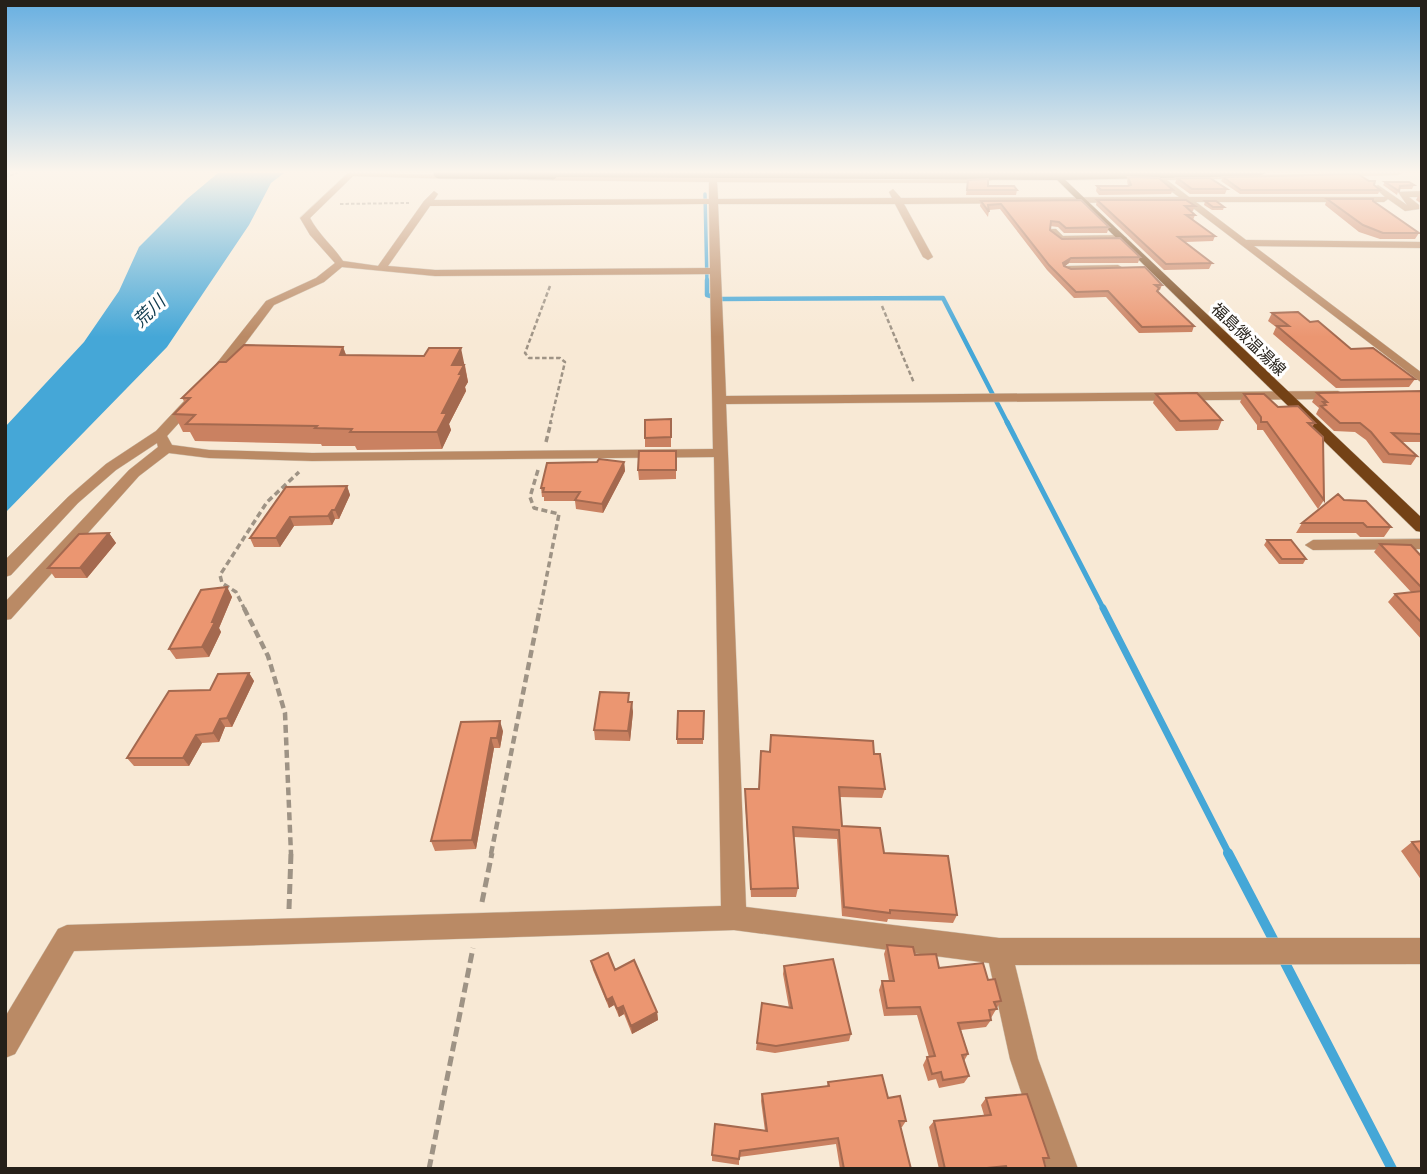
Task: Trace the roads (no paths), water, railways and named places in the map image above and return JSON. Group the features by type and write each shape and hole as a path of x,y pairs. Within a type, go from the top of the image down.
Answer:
{"main road":[{"name":"福島微温湯線","path":"1112,228 1147,268 1422,527"}],"street":[{"path":"310,228 340,264"},
{"path":"381,269 410,228"},
{"path":"715,228 734,918"},
{"path":"912,228 928,257"},
{"path":"1224,228 1422,379"},
{"path":"1053,232 1059,239 1122,238"},
{"path":"1245,243 1422,245"},
{"path":"5,614 164,441 270,303 320,280 340,264 435,273 716,271"},
{"path":"1069,269 1129,268"},
{"path":"718,400 1353,395"},
{"path":"5,571 73,500 111,467 164,441 209,454 312,457 719,453"},
{"path":"1313,545 1422,544"},
{"path":"5,1044 67,938 734,918 999,951 1422,951"},
{"path":"999,951 1024,1059 1063,1169"}],"water":[{"name":"荒川","path":"158,228 247,228 167,347 5,513 5,427 84,342 119,291 139,247"}],"waterway":[{"path":"706,228 707,282"},
{"path":"707,282 707,295 721,299 943,298 1008,424"},
{"path":"1007,422 1104,610"},
{"path":"1103,608 1229,854"},
{"path":"1228,853 1275,943"},
{"path":"1283,959 1392,1169"}]}
